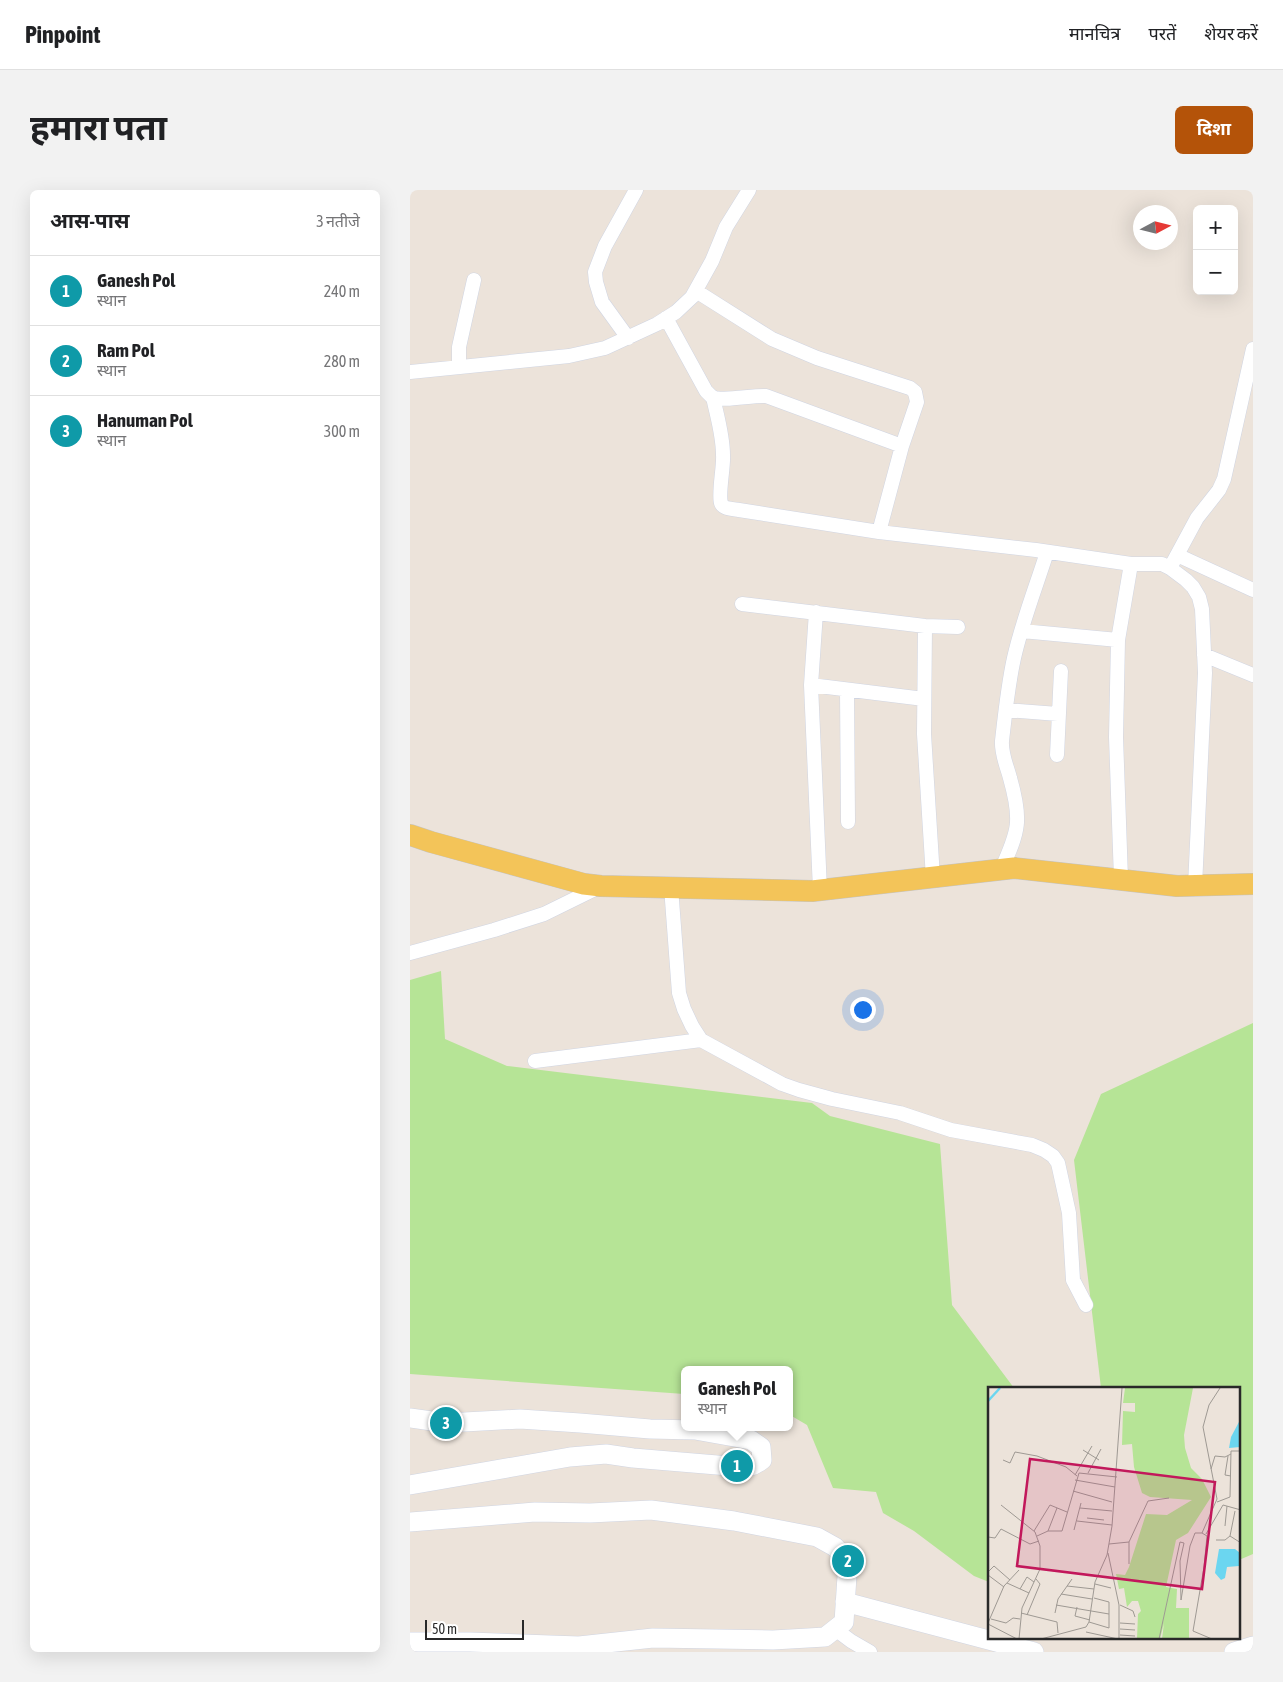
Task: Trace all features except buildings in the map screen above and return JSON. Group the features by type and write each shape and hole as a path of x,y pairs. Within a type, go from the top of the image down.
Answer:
{"main road":[{"path":"410,835 584,884 602,886 820,890 1014,868 1177,886 1253,884"}],"street":[{"path":"628,338 602,302 595,272 605,246 636,190"},
{"path":"410,372 569,356 604,348 666,318 681,308 696,291 712,261 726,227 749,190"},
{"path":"459,367 460,340 474,280"},
{"path":"696,291 772,339 817,358 910,388 915,392 917,402 902,446 879,532"},
{"path":"666,318 706,391 713,397 722,399 755,395 766,396 902,446"},
{"path":"1170,568 1197,518 1219,490 1224,479 1253,350"},
{"path":"713,397 724,456 721,496 721,503 724,506 879,532 1131,564 1162,564 1170,568 1193,587 1199,597 1202,609 1204,654 1204,696 1195,886"},
{"path":"1001,870 1014,842 1018,822 1014,791 1003,754 1002,744 1006,710 1014,658 1047,552"},
{"path":"1177,555 1253,590"},
{"path":"1121,879 1116,737 1118,640 1131,564"},
{"path":"742,604 925,626 958,627"},
{"path":"816,612 811,685 820,890"},
{"path":"925,626 925,761 933,878"},
{"path":"1022,631 1118,640"},
{"path":"1204,654 1253,675"},
{"path":"1057,755 1061,671"},
{"path":"811,685 924,699"},
{"path":"847,690 848,822"},
{"path":"1006,710 1058,714"},
{"path":"410,953 544,914 602,886"},
{"path":"671,887 679,993 684,1009 701,1040 782,1084 799,1090 900,1113 951,1130 1032,1145 1053,1156 1058,1163 1069,1213 1073,1280 1086,1305"},
{"path":"535,1061 701,1040"},
{"path":"410,1418 446,1423 520,1419 681,1430"},
{"path":"410,1485 570,1457 606,1454 746,1468 756,1465 762,1460 761,1447 751,1440 701,1431"},
{"path":"410,1522 535,1512 590,1513 650,1510 734,1521 817,1537 836,1547 848,1561 844,1622 825,1637 772,1640 652,1638 579,1646 410,1642"},
{"path":"845,1602 988,1640"},
{"path":"835,1629 870,1652"},
{"path":"989,1640 1034,1652"},
{"path":"1234,1652 1253,1646"}],"green space":[{"path":"441,971 445,1039 507,1066 812,1103 830,1116 940,1144 952,1305 1013,1387 988,1387 988,1582 974,1576 914,1531 883,1513 876,1492 833,1488 807,1425 793,1417 793,1366 681,1366 681,1394 410,1374 410,980"},
{"path":"1253,1023 1253,1554 1241,1559 1241,1387 1101,1387 1074,1160 1101,1094"}],"place":[{"name":"Hanuman Pol","path":"446,1423"},
{"name":"Ganesh Pol","path":"737,1466"},
{"name":"Ram Pol","path":"848,1561"}]}
